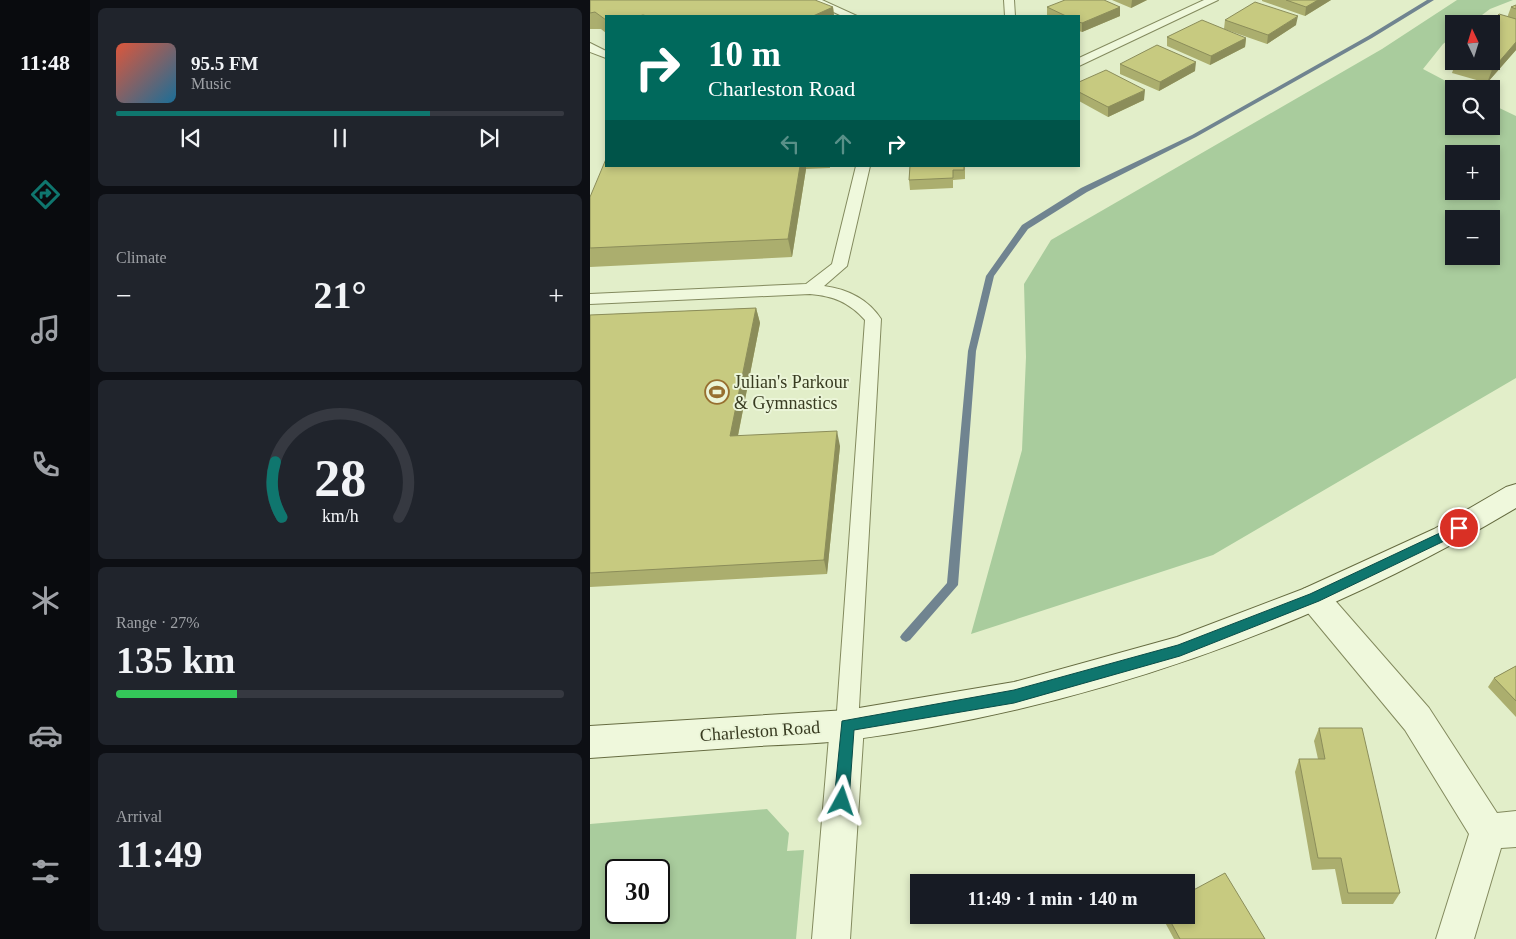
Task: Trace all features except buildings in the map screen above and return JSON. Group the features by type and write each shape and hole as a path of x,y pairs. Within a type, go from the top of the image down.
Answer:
{"main road":[{"name":"Charleston Road","path":"590,742 847,725 1014,696 1180,650 1314,598 1444,537 1516,494"},
{"path":"1314,598 1417,719 1502,830 1455,939"},
{"path":"831,939 847,725"}],"lane":[{"path":"812,0 849,15"},
{"path":"1009,0 1010,15"},
{"path":"1080,62 1213,0"},
{"path":"590,47 605,54"},
{"path":"810,289 839,266 863,167"},
{"path":"590,299 810,289 840,292 859,303 873,319 847,725"}],"green space":[{"path":"1457,0 1513,0 1490,9 1482,15 1445,15 1445,43 1423,69 1445,81 1445,135 1500,135 1500,108 1516,116 1516,378 1213,555 971,634 1022,450 1026,357 1024,284 1051,240 1382,49"},
{"path":"767,809 789,833 787,851 804,850 796,939 590,939 590,824"}],"waterway":[{"path":"906,637 952,585 972,351 990,276 1025,227 1084,190 1194,136 1370,37 1431,0"}],"place":[{"name":"Julian's Parkour & Gymnastics","path":"717,392"}],"route":[{"path":"842,801 847,725 1014,696 1180,650 1314,598 1444,537 1459,528"}]}
